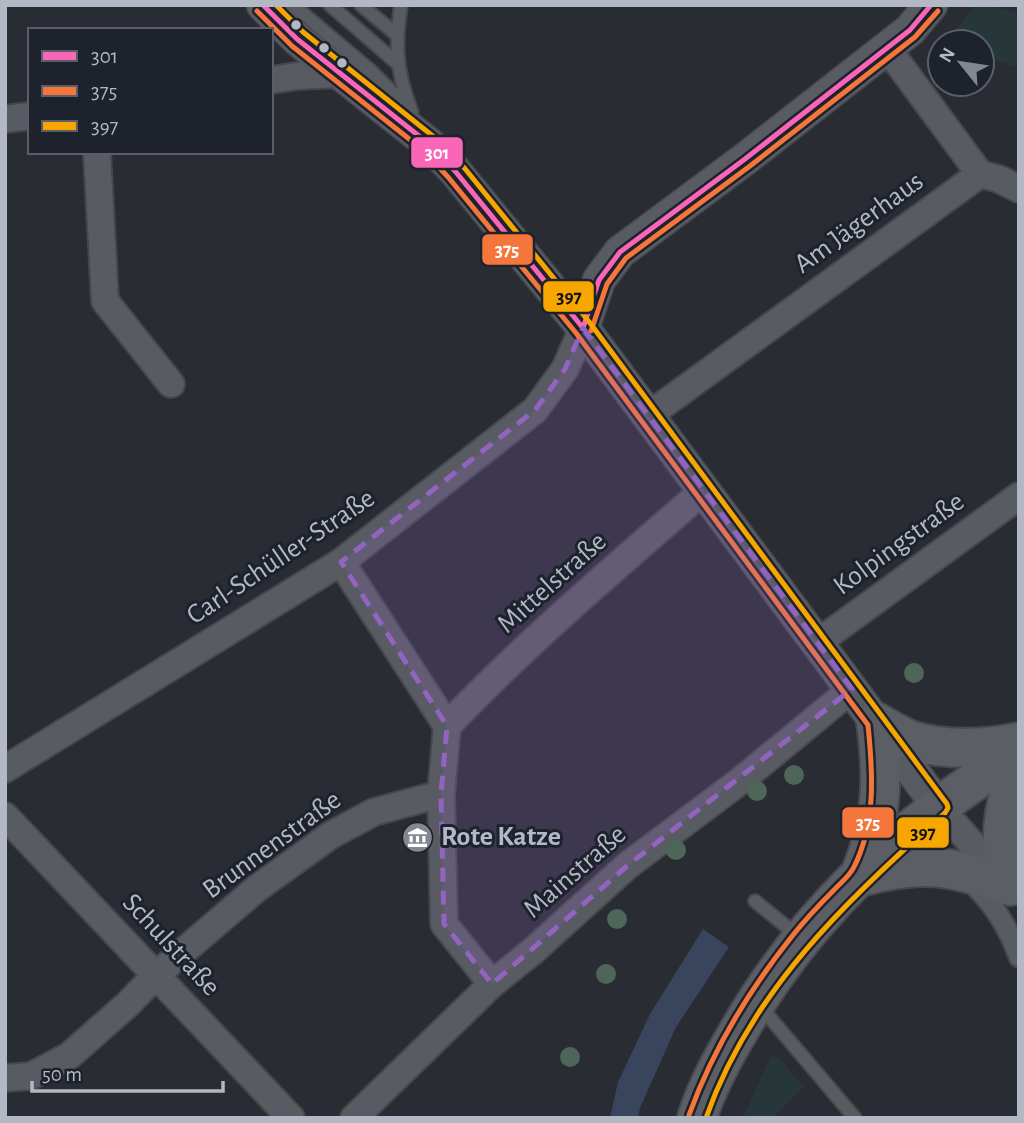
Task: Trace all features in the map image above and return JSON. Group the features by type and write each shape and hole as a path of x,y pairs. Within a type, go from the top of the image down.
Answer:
{"main road":[{"path":"876,722 911,740 934,746 972,747 1019,742"},
{"path":"859,877 871,848 880,803 881,771 876,722"},
{"path":"697,1118 713,1077 756,1001 801,939 887,851 939,807 1019,751"},
{"path":"859,877 887,870 925,867 967,873 1001,889 1003,822 1019,770"}],"street":[{"path":"262,5 339,74 429,144 455,171 583,328 1001,889 998,912 1019,957"},
{"path":"583,328 599,279 620,252 745,159 910,30 932,5"},
{"path":"887,48 980,174 999,179 1019,189"},
{"path":"273,80 339,74"},
{"path":"5,119 28,116"},
{"path":"97,154 106,300 171,384"},
{"name":"Am Jägerhaus","path":"649,415 980,174"},
{"name":"Carl-Schüller-Straße","path":"5,769 341,562 535,410 565,369 583,328"},
{"name":"Mittelstraße","path":"447,726 479,699 593,587 703,491"},
{"name":"Kolpingstraße","path":"817,643 1019,495"},
{"path":"341,562 447,726 440,794 444,924 492,984"},
{"name":"Mainstraße","path":"354,1118 492,984 533,951 627,866 739,782 852,690"},
{"name":"Brunnenstraße","path":"5,1078 32,1076 69,1056 128,1004 156,975 256,889 331,835 374,812 440,794"},
{"name":"Schulstraße","path":"5,816 292,1118"}],"lane":[{"path":"293,5 370,70 412,112"},
{"path":"330,5 398,64"},
{"path":"360,5 397,35"},
{"path":"401,5 397,35 398,64 412,112 429,144"},
{"path":"755,901 801,939"},
{"path":"756,1001 855,1118"}],"highlighted area":[{"path":"583,328 852,689 627,866 492,984 444,924 441,794 447,726 341,562 535,410 565,369"}],"shaded area":[{"path":"976,5 1019,13 1019,68 996,61 996,28 957,28"},
{"path":"771,1056 779,1058 804,1087 773,1118 743,1118"}],"water":[{"path":"703,929 729,947 676,1027 638,1118 610,1118 618,1082 650,1014"}],"transit line":[{"name":"301","path":"263,5 297,39 429,144 455,171 583,328"},
{"name":"397","path":"276,5 303,32 434,137 462,165 590,323 947,804 945,813 838,914 775,989 748,1029 725,1072 706,1118"},
{"name":"301","path":"583,328 599,280 620,252 745,159 910,30 931,5"},
{"name":"375","path":"257,11 292,46 423,150 448,177 576,333 868,725 871,798 866,833 854,867 793,935 747,999 709,1067 689,1115"},
{"name":"375","path":"591,331 607,284 626,258 750,166 915,37 938,11"}],"place":[{"name":"Rote Katze","path":"418,837"}]}
